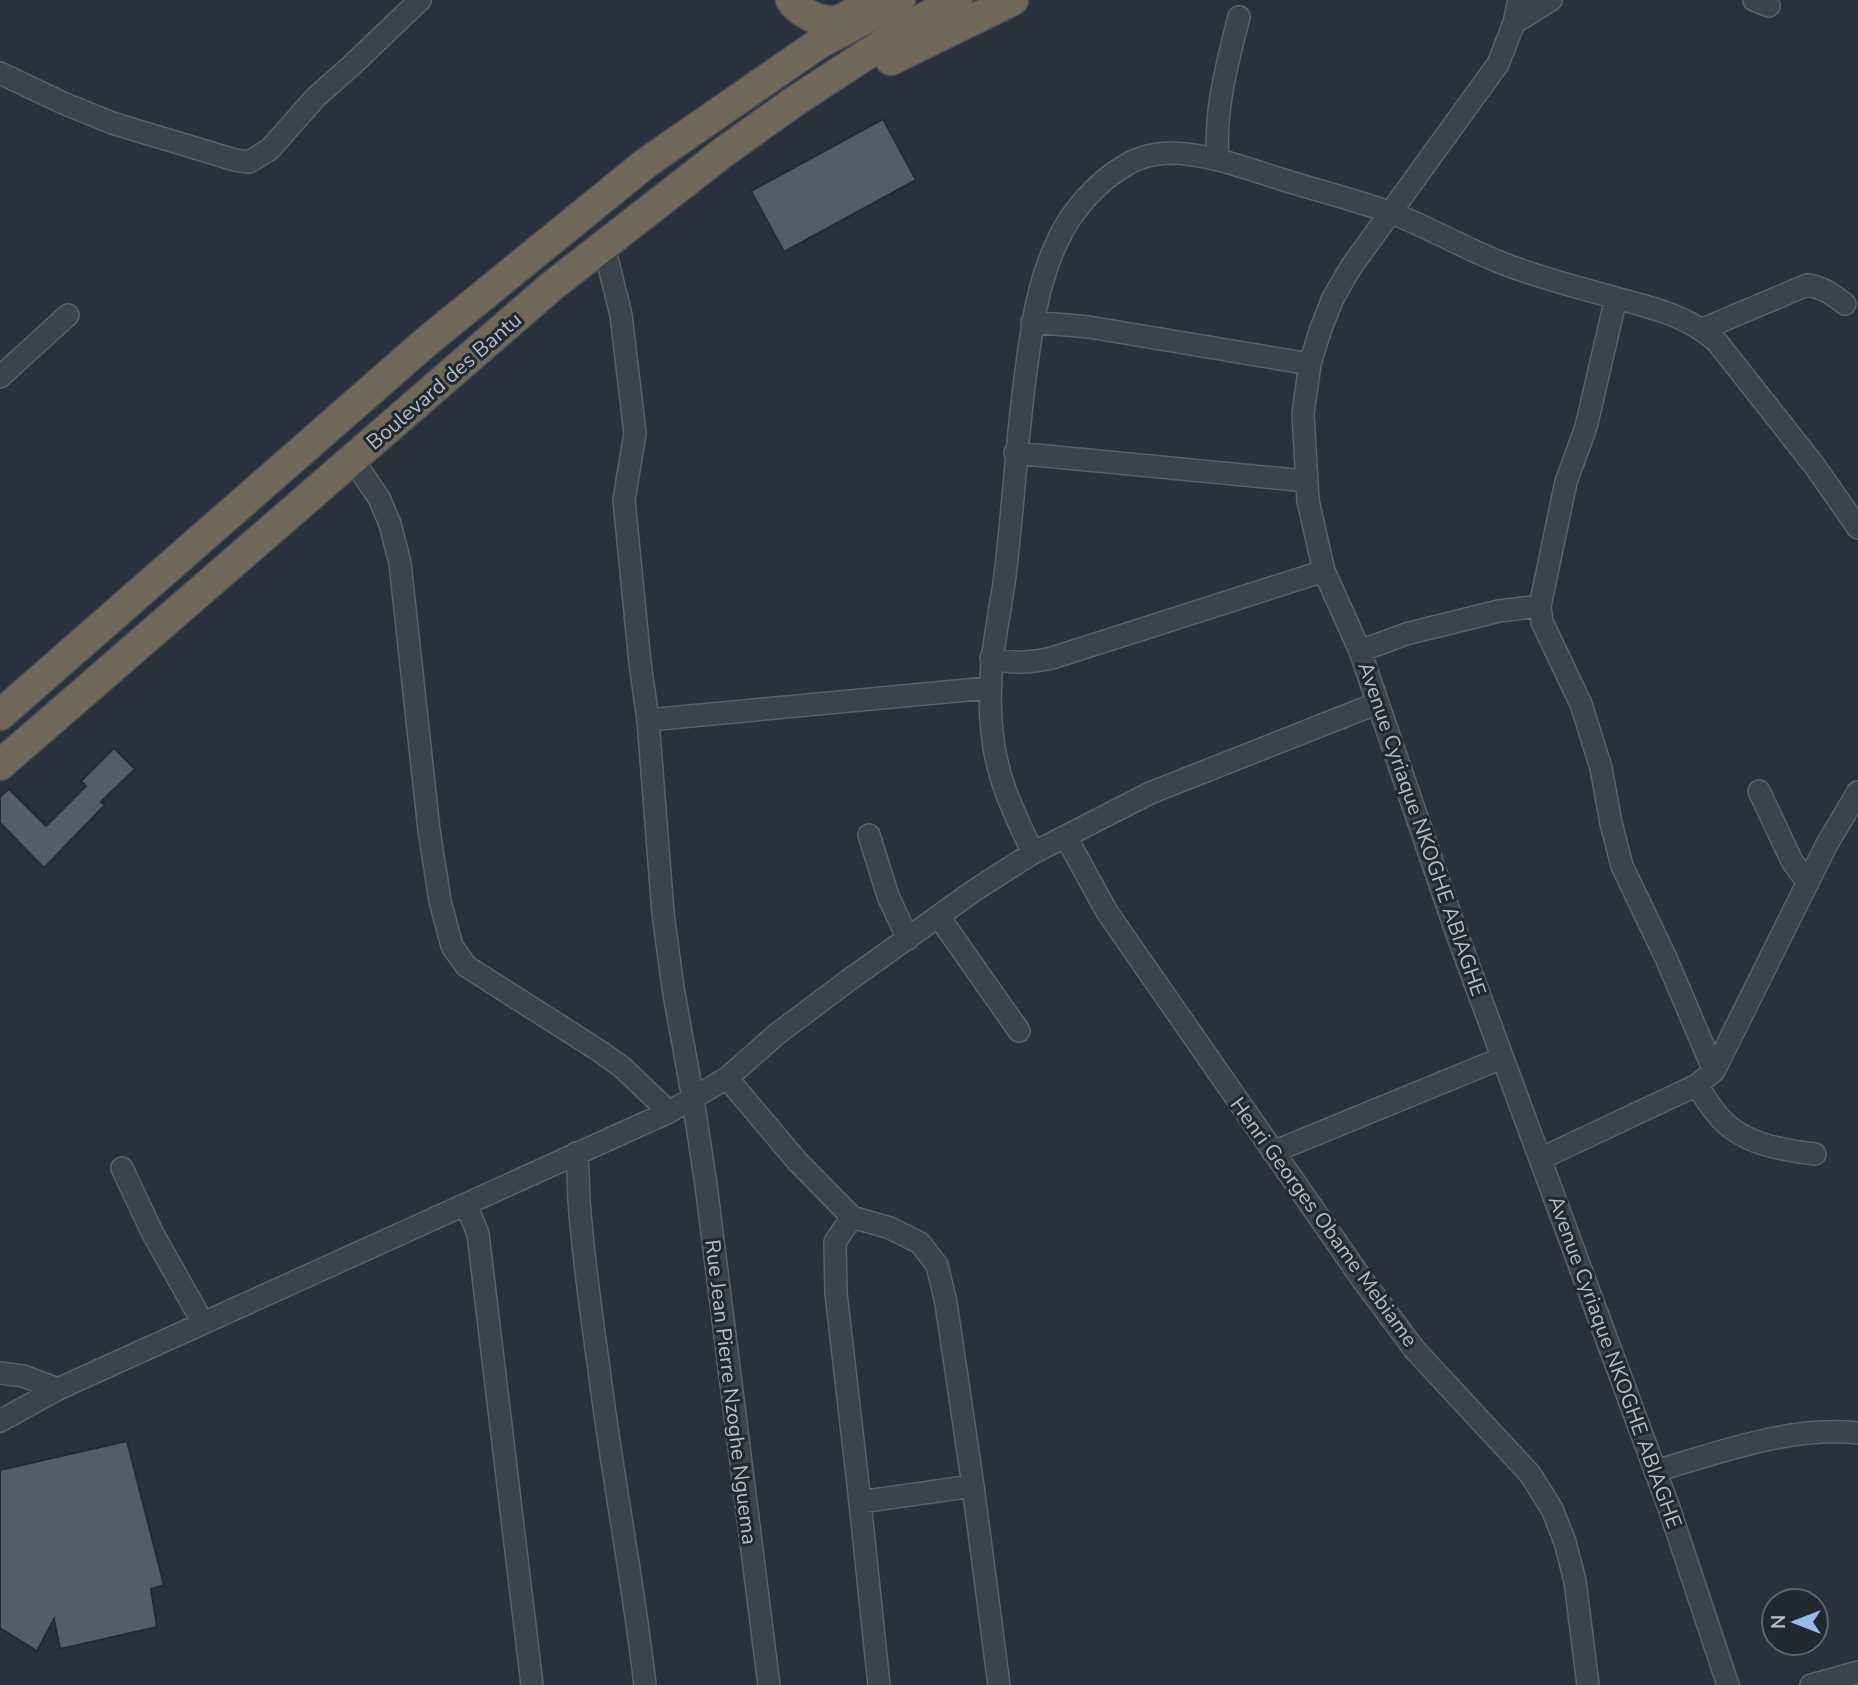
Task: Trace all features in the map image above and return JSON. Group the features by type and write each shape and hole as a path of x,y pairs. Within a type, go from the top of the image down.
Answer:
{"highway":[{"path":"791,0 803,12 813,17 863,10"},
{"path":"905,13 957,0"},
{"path":"725,150 910,49 1013,0"},
{"name":"Boulevard des Bantu","path":"0,715 426,342 636,172 863,10 905,13"},
{"name":"Boulevard des Bantu","path":"0,765 552,286 905,13"}],"street":[{"path":"0,73 111,123 249,162 270,149 316,97 420,0"},
{"name":"Avenue Cyriaque NKOGHE ABIAGHE","path":"1519,0 1514,23 1498,64 1351,267 1333,298 1310,364 1303,414 1308,501 1324,570 1360,651 1458,937 1656,1471 1728,1685"},
{"path":"1514,23 1551,0"},
{"path":"1217,160 1216,143 1222,86 1238,17"},
{"path":"1033,853 999,777 994,755 988,688 1004,583 1015,453 1032,322 1057,240 1073,213 1113,173 1143,157 1171,153 1217,160 1391,213 1508,265 1616,298 1643,303 1684,319 1703,329 1717,342 1814,465 1858,528"},
{"name":"Rue Jean Pierre Nzoghe Nguema","path":"604,246 621,315 635,433 624,500 648,720 663,913 693,1100 769,1685"},
{"path":"1703,329 1807,285 1819,286 1845,304"},
{"path":"1616,298 1586,427 1566,482 1540,606 1542,622 1581,704 1597,755 1622,866 1666,958 1714,1071"},
{"path":"0,377 68,315"},
{"path":"1032,322 1089,327 1310,364"},
{"path":"1015,453 1306,481"},
{"path":"353,460 379,498 390,524 400,563 429,830 440,901 452,946 466,966 601,1052 623,1068 669,1112"},
{"path":"991,658 1010,663 1052,658 1324,570"},
{"path":"1360,651 1415,632 1499,611 1540,606"},
{"path":"648,720 988,688"},
{"path":"0,1421 58,1389 693,1100 727,1078 778,1034 975,890 1033,853 1150,793 1378,703"},
{"path":"1759,791 1792,861 1808,883"},
{"path":"1540,1159 1698,1085 1714,1071 1827,844 1858,792"},
{"path":"869,835 888,896 908,939"},
{"name":"Henri Georges Obame Mebiame","path":"1066,837 1108,912 1362,1279 1415,1350 1530,1474 1552,1509 1565,1542 1575,1581 1588,1685"},
{"path":"939,917 1019,1031"},
{"path":"1273,1152 1502,1058"},
{"path":"727,1078 797,1161 852,1217 890,1228 920,1243 937,1265 946,1303 999,1685"},
{"path":"1698,1085 1716,1115 1733,1131 1770,1147 1815,1154"},
{"path":"576,1153 600,1379 612,1470 637,1610 645,1685"},
{"path":"122,1168 152,1232 203,1323"},
{"path":"466,1204 478,1234 532,1685"},
{"path":"852,1217 835,1242 836,1293 879,1685"},
{"path":"0,1373 23,1376 58,1389"},
{"path":"1656,1471 1766,1439 1814,1432 1858,1433"},
{"path":"860,1502 973,1486"},
{"path":"1811,1685 1858,1672"}],"building":[{"path":"883,119 916,180 784,252 751,191"},
{"path":"114,748 135,769 101,802 105,805 44,868 0,823 0,797 9,789 46,826 86,786 81,781"},
{"path":"127,1441 164,1585 151,1589 157,1627 60,1649 54,1619 37,1651 0,1628 0,1470"}]}
